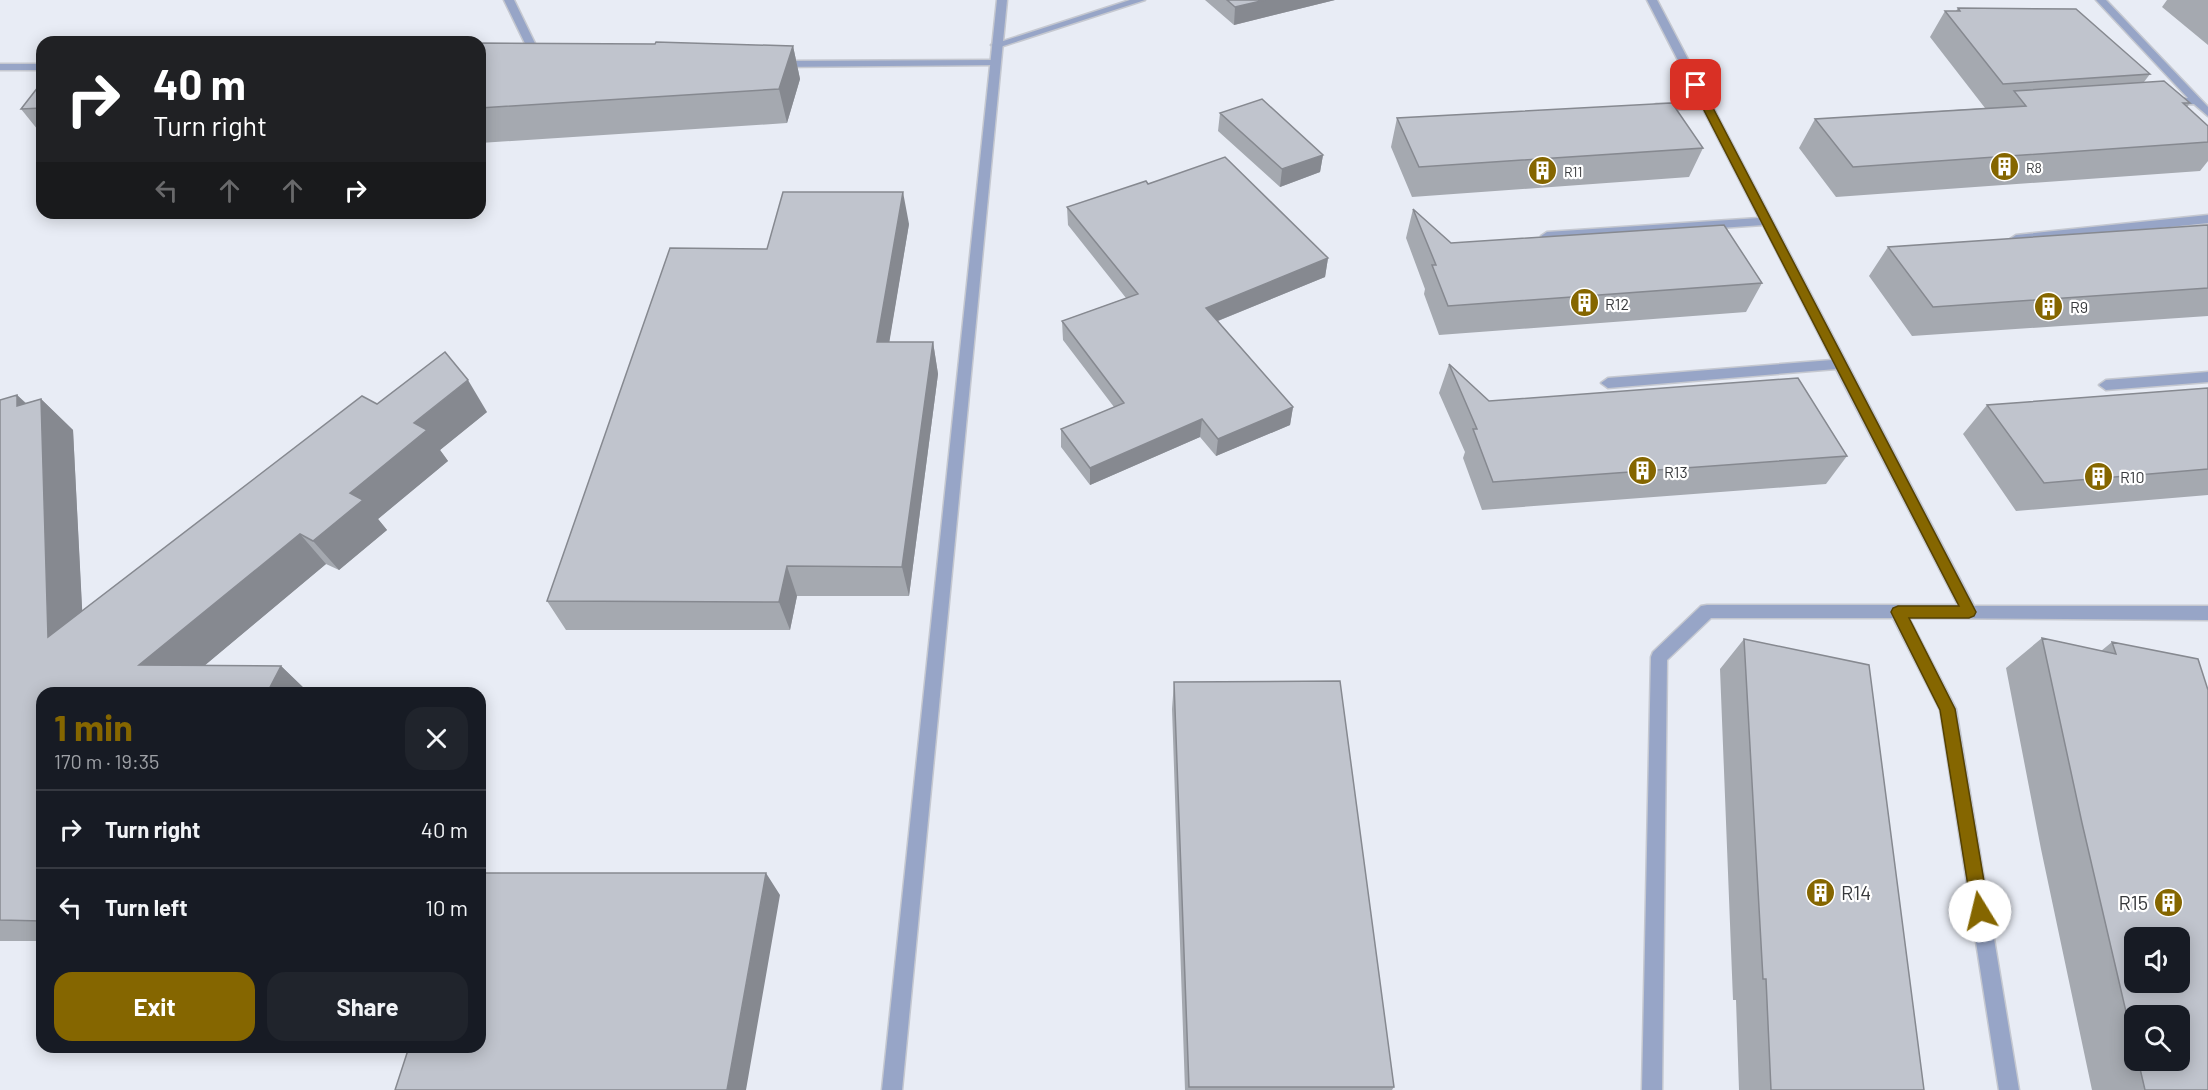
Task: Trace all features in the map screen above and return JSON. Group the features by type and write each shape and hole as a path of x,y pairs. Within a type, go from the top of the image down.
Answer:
{"street":[{"path":"509,0 536,65 553,65"},
{"path":"892,1090 1002,0"},
{"path":"996,45 1140,0"},
{"path":"1652,0 1969,612"},
{"path":"2101,0 2207,112"},
{"path":"768,64 994,63"},
{"path":"0,67 36,67"},
{"path":"2161,104 2197,101"},
{"path":"1639,108 1707,106"},
{"path":"2007,240 2208,219"},
{"path":"1547,236 1767,221"},
{"path":"1608,383 1841,364"},
{"path":"2106,385 2208,377"},
{"path":"1652,1090 1659,657 1707,611 2208,613"},
{"path":"1898,612 1948,709 2009,1090"}],"building":[{"path":"1227,0 1265,0 1235,7"},
{"path":"1958,8 2076,9 2150,74 2003,84 1945,11 1960,11"},
{"path":"656,42 793,46 779,89 486,108 486,43 655,44"},
{"path":"2164,81 2190,103 2183,103 2208,126 2208,142 1853,167 1815,119 2026,106 2014,91"},
{"path":"36,90 36,108 21,109"},
{"path":"1262,99 1323,155 1282,169 1220,113"},
{"path":"1672,103 1703,148 1419,167 1397,118"},
{"path":"1225,157 1328,258 1206,308 1293,407 1218,439 1202,419 1090,468 1061,429 1124,403 1062,321 1138,294 1067,207 1146,181 1148,184"},
{"path":"783,192 903,192 877,342 933,342 902,567 787,566 779,602 547,601 670,248 767,249"},
{"path":"1413,209 1451,243 1724,225 1762,283 1448,306 1432,265 1436,265"},
{"path":"2208,225 2208,288 1933,307 1888,247"},
{"path":"445,352 468,380 414,423 427,430 350,493 363,500 313,541 300,534 139,665 281,666 270,687 36,687 36,921 0,920 0,400 17,395 17,406 41,399 48,637 362,396 377,404"},
{"path":"1449,364 1489,401 1798,378 1847,456 1493,482 1473,429 1477,429"},
{"path":"2208,388 2208,469 2044,483 1987,405"},
{"path":"2042,638 2116,654 2112,642 2198,659 2208,690 2208,1090 2145,1090 2141,1071 2190,1071 2190,1005 2124,1005"},
{"path":"1744,639 1869,665 1924,1090 1771,1090"},
{"path":"1340,681 1394,1087 1189,1087 1174,682"},
{"path":"486,873 766,873 727,1090 395,1090 407,1053 486,1053"}],"place":[{"name":"R8","path":"2005,167"},
{"name":"R11","path":"1543,171"},
{"name":"R12","path":"1584,303"},
{"name":"R9","path":"2049,306"},
{"name":"R13","path":"1643,471"},
{"name":"R10","path":"2099,476"},
{"name":"R14","path":"1820,892"},
{"name":"R15","path":"2169,902"}],"route":[{"path":"1696,85 1969,612 1898,612 1948,709 1980,911"}]}
